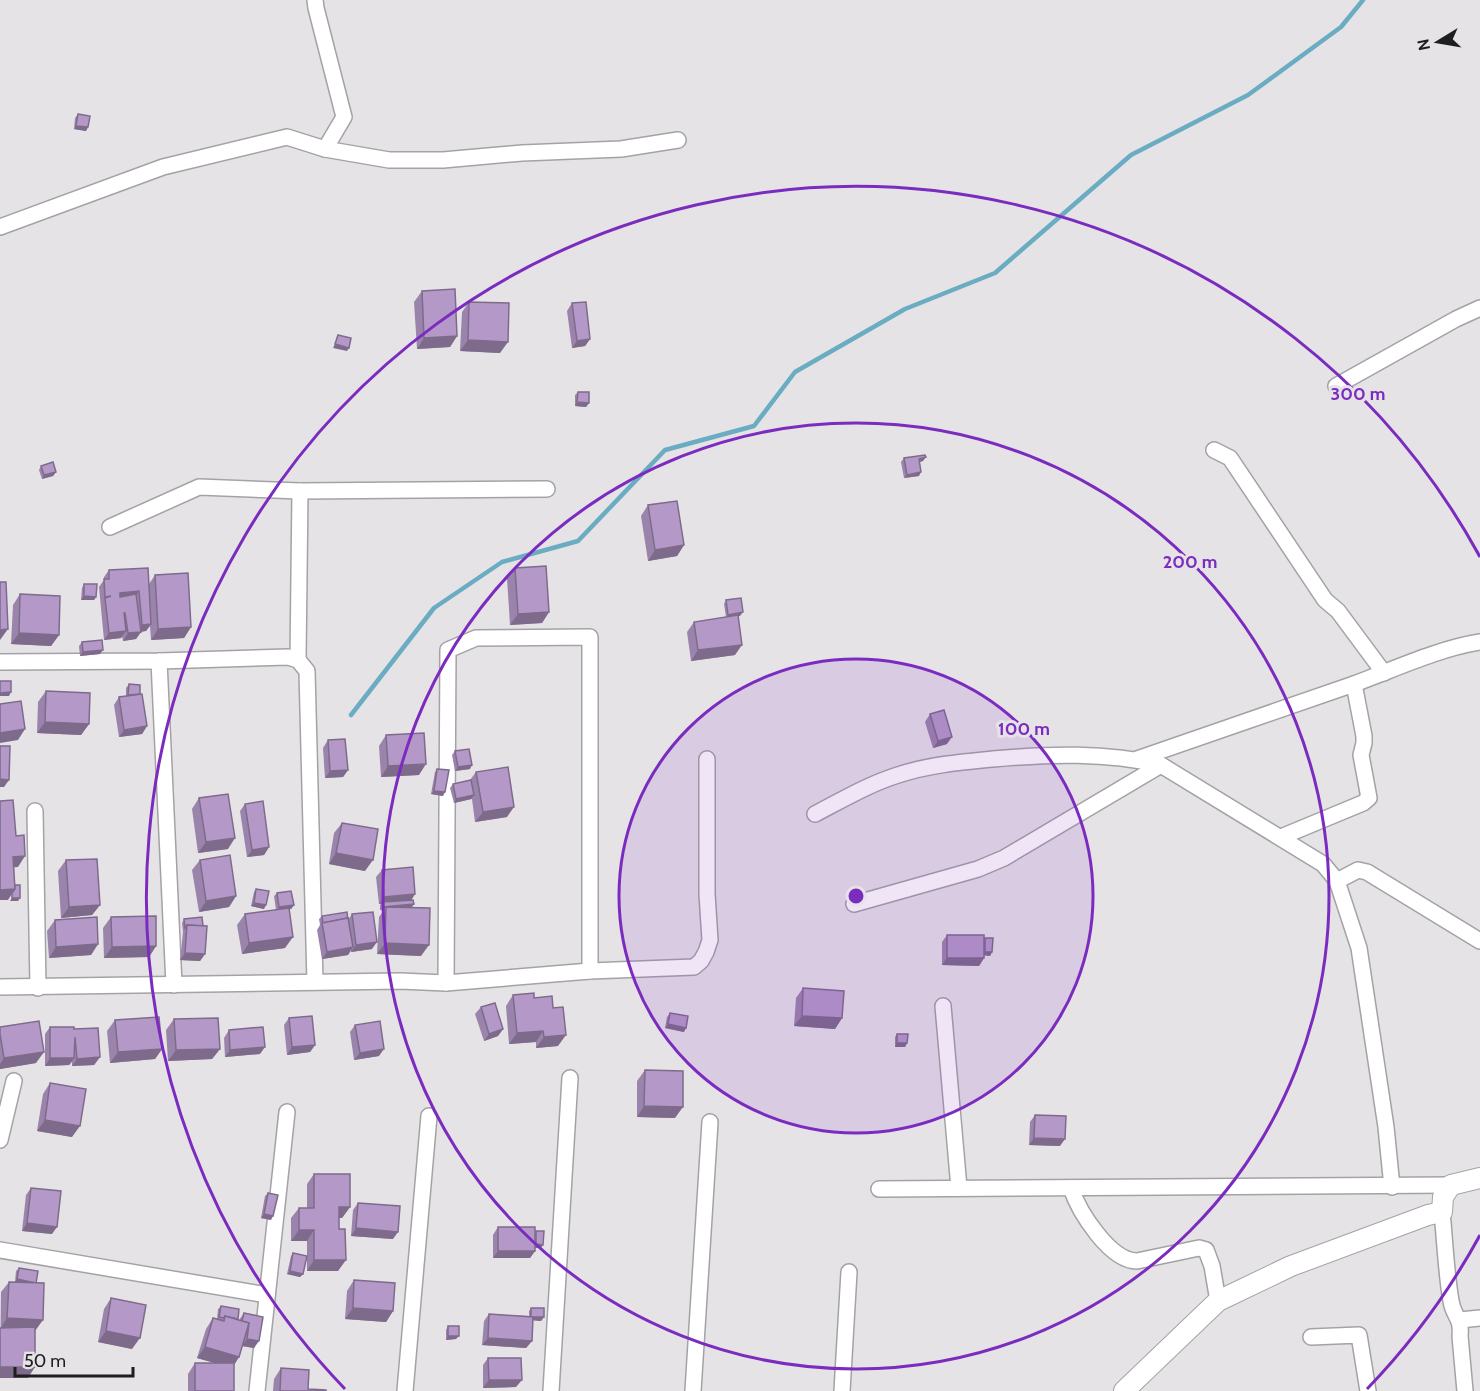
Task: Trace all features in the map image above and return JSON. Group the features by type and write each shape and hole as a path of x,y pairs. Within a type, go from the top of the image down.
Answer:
{"street":[{"path":"315,0 344,117 325,148"},
{"path":"0,227 163,167 287,137 325,148 389,160 443,160 621,148 678,140"},
{"path":"1336,386 1480,308"},
{"path":"1214,450 1230,458 1325,600 1338,611 1384,673"},
{"path":"110,527 199,487 300,491 547,489"},
{"path":"298,660 300,491"},
{"path":"446,983 447,650 476,638 590,637 590,971"},
{"path":"1135,759 1446,650 1480,642"},
{"path":"0,662 288,657 298,660 307,671 315,982"},
{"path":"159,661 174,985"},
{"path":"1281,837 1363,803 1369,798 1361,754 1364,736 1354,684"},
{"path":"815,814 860,790 918,769 1033,756 1098,755 1135,759 1161,765 1323,864 1337,880 1359,948 1386,1127 1392,1187"},
{"path":"0,987 400,981 446,983 590,971 694,967 701,961 710,940 707,894 707,759"},
{"path":"854,904 978,869 1004,858 1161,765"},
{"path":"35,812 38,988"},
{"path":"1337,880 1358,870 1367,872 1480,941"},
{"path":"944,1006 959,1188"},
{"path":"550,1391 570,1078"},
{"path":"0,1140 14,1082"},
{"path":"257,1391 286,1112"},
{"path":"405,1391 429,1116"},
{"path":"693,1391 710,1122"},
{"path":"879,1189 1392,1187 1451,1185 1480,1178"},
{"path":"1451,1185 1443,1197 1442,1212 1451,1304 1460,1320 1465,1391"},
{"path":"1071,1188 1079,1208 1092,1228 1119,1255 1129,1261 1199,1248 1206,1250 1212,1266 1218,1300"},
{"path":"1124,1391 1218,1300 1291,1266 1428,1215 1442,1212"},
{"path":"0,1250 267,1295"},
{"path":"842,1391 849,1272"},
{"path":"1460,1320 1480,1318"},
{"path":"1311,1337 1359,1335 1368,1391"}],"building":[{"path":"78,114 90,116 88,127 76,126"},
{"path":"455,289 457,336 424,338 422,291"},
{"path":"469,302 509,303 508,342 468,340"},
{"path":"586,302 590,339 577,341 572,303"},
{"path":"338,335 351,338 349,348 335,344"},
{"path":"578,392 589,392 589,403 577,402"},
{"path":"925,455 926,457 919,459 921,472 907,475 904,458"},
{"path":"53,462 56,472 44,475 41,466"},
{"path":"677,501 684,545 655,550 648,505"},
{"path":"546,566 549,612 518,614 515,568"},
{"path":"148,568 151,624 142,625 139,591 120,593 120,597 136,594 141,632 128,633 124,613 126,631 109,633 105,598 111,596 105,597 104,579 109,579 109,570"},
{"path":"188,573 191,627 158,629 155,575"},
{"path":"0,582 6,582 8,629 0,630"},
{"path":"84,584 97,584 96,597 84,596"},
{"path":"20,594 60,596 59,635 19,633"},
{"path":"741,598 743,612 728,615 726,600"},
{"path":"738,615 742,645 698,650 694,622"},
{"path":"102,640 103,650 83,652 82,642"},
{"path":"0,681 11,681 11,692 0,693"},
{"path":"129,684 140,685 140,694 128,695"},
{"path":"46,691 90,693 89,724 45,722"},
{"path":"142,694 147,726 124,730 119,697"},
{"path":"21,701 25,729 0,733 0,704"},
{"path":"944,710 952,737 938,741 930,714"},
{"path":"424,733 426,764 388,766 386,735"},
{"path":"345,739 348,770 330,771 328,740"},
{"path":"0,746 10,746 9,780 0,779"},
{"path":"469,749 472,765 458,767 455,751"},
{"path":"508,767 514,807 483,812 476,772"},
{"path":"437,769 449,770 445,792 434,791"},
{"path":"471,780 474,795 456,799 453,784"},
{"path":"228,794 235,838 206,842 199,798"},
{"path":"13,800 16,836 24,835 25,856 13,857 15,889 0,890 0,801"},
{"path":"263,801 269,847 252,850 245,804"},
{"path":"342,823 378,829 373,860 336,853"},
{"path":"230,855 236,896 206,901 200,860"},
{"path":"97,859 100,905 69,907 66,860"},
{"path":"413,867 415,894 384,897 382,870"},
{"path":"15,885 20,885 20,898 12,898"},
{"path":"256,889 269,891 266,905 254,903"},
{"path":"291,891 294,905 279,907 277,893"},
{"path":"413,900 414,904 383,907 382,902"},
{"path":"386,907 430,908 429,945 385,943"},
{"path":"289,908 293,937 249,943 245,914"},
{"path":"347,912 348,918 323,923 322,916"},
{"path":"373,912 377,942 356,945 352,914"},
{"path":"156,916 156,946 112,947 111,917"},
{"path":"97,917 98,944 56,947 55,920"},
{"path":"202,917 203,926 187,925 185,928 184,919"},
{"path":"348,918 353,947 327,952 322,923"},
{"path":"187,925 207,926 205,954 185,953"},
{"path":"947,935 984,935 984,958 947,958"},
{"path":"985,938 993,938 992,952 985,952"},
{"path":"803,988 844,991 842,1018 802,1016"},
{"path":"534,993 534,998 552,996 553,1008 563,1007 566,1035 544,1037 543,1031 517,1033 513,995"},
{"path":"495,1003 503,1029 489,1034 481,1007"},
{"path":"670,1013 688,1016 686,1028 668,1024"},
{"path":"312,1016 315,1045 292,1047 289,1018"},
{"path":"159,1017 162,1049 118,1052 115,1020"},
{"path":"218,1018 220,1049 176,1050 174,1019"},
{"path":"39,1021 44,1052 4,1058 0,1027"},
{"path":"380,1021 384,1049 360,1053 355,1025"},
{"path":"50,1027 98,1028 100,1057 77,1059 75,1037 74,1058 50,1058"},
{"path":"263,1027 265,1047 230,1050 229,1030"},
{"path":"897,1034 908,1034 907,1043 897,1043"},
{"path":"645,1070 683,1071 683,1107 644,1106"},
{"path":"50,1083 86,1089 80,1126 45,1120"},
{"path":"1035,1115 1066,1116 1065,1139 1034,1138"},
{"path":"314,1174 350,1174 350,1207 339,1207 339,1229 345,1229 346,1260 314,1260 314,1230 299,1230 299,1208 314,1208"},
{"path":"31,1188 61,1191 57,1227 27,1223"},
{"path":"268,1193 278,1195 273,1216 264,1214"},
{"path":"358,1203 400,1206 398,1232 356,1228"},
{"path":"498,1227 535,1227 535,1251 498,1251"},
{"path":"536,1231 544,1231 543,1245 536,1244"},
{"path":"293,1253 307,1256 303,1274 290,1271"},
{"path":"19,1268 38,1271 36,1283 17,1279"},
{"path":"354,1280 395,1283 393,1311 353,1308"},
{"path":"9,1282 44,1283 43,1320 7,1318"},
{"path":"111,1298 146,1305 140,1338 106,1331"},
{"path":"221,1306 239,1309 238,1319 219,1317"},
{"path":"531,1308 544,1308 544,1317 531,1317"},
{"path":"244,1313 263,1317 259,1341 247,1339 249,1323 242,1321"},
{"path":"489,1314 533,1317 532,1341 488,1338"},
{"path":"225,1316 249,1323 239,1357 205,1347 213,1318 224,1321"},
{"path":"448,1326 459,1326 459,1336 448,1336"},
{"path":"35,1327 35,1367 0,1367 0,1328"},
{"path":"488,1358 521,1358 522,1380 489,1380"},
{"path":"195,1363 234,1363 234,1391 195,1391"},
{"path":"281,1368 309,1370 308,1389 326,1391 280,1391"}],"waterway":[{"path":"351,715 434,608 502,562 578,541 665,450 754,426 795,372 905,309 995,273 1131,155 1248,95 1341,27 1363,0"}]}
